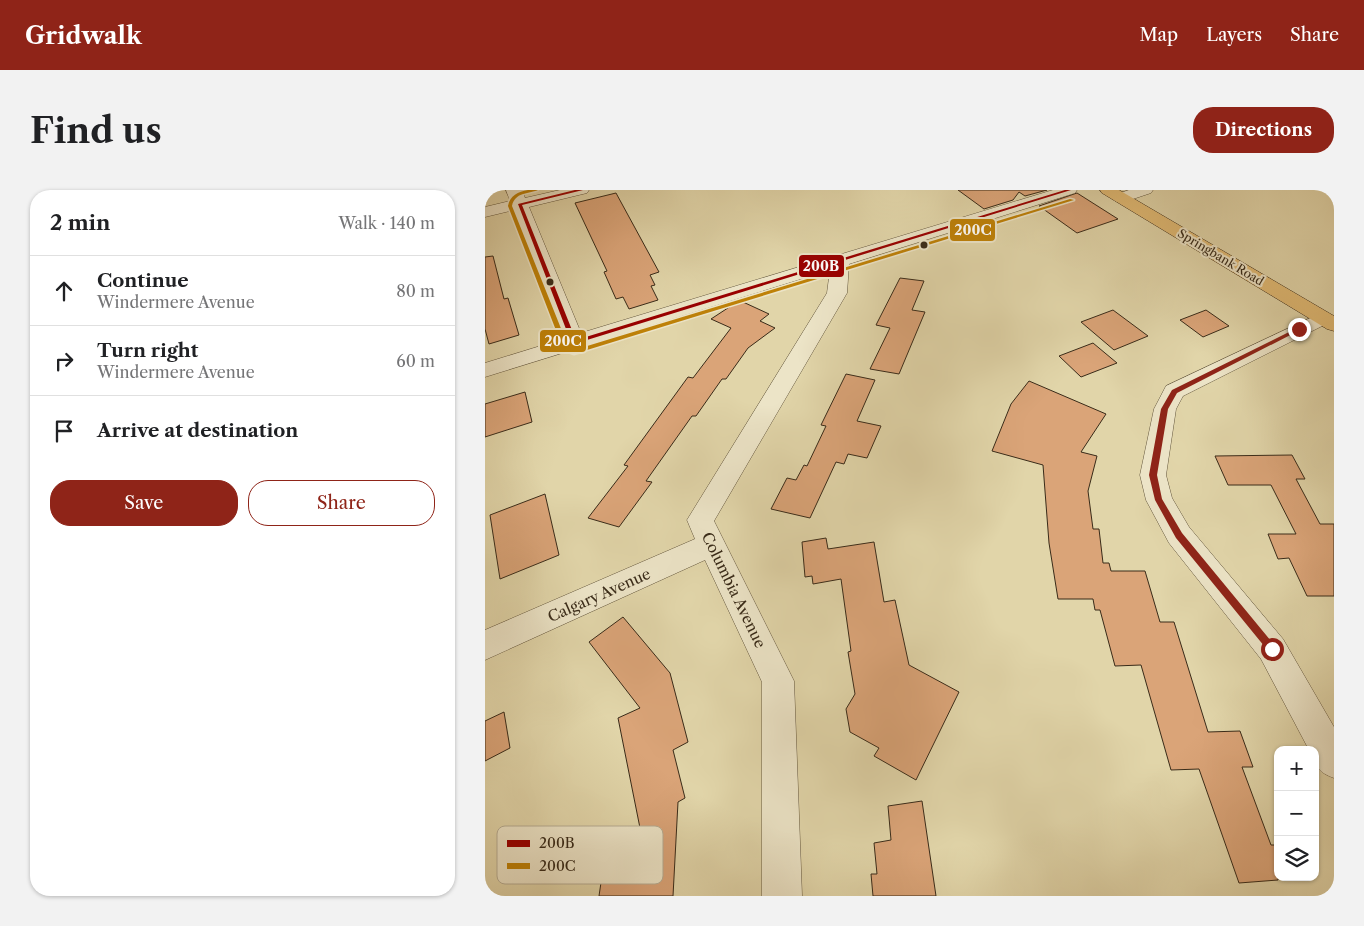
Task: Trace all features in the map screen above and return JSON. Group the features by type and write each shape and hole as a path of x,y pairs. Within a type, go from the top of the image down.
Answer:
{"main road":[{"name":"Springbank Road","path":"1115,194 1331,322"}],"street":[{"path":"485,212 517,197 581,190"},
{"path":"485,370 1069,190"},
{"path":"1115,194 1145,190"},
{"path":"517,197 574,342"},
{"name":"Columbia Avenue","path":"782,896 778,681 700,520 837,293 841,260"},
{"path":"1331,322 1175,391 1165,409 1153,475 1159,500 1179,535 1272,649 1334,761"},
{"name":"Calgary Avenue","path":"485,645 712,544"}],"building":[{"path":"958,190 1047,190 1025,196 1019,192 1013,200 984,209"},
{"path":"616,193 659,272 650,275 655,285 651,286 658,300 629,309 623,297 616,299 604,272 607,271 575,203"},
{"path":"1077,193 1118,219 1077,233 1039,206"},
{"path":"493,256 504,299 508,298 519,335 489,344 485,329 485,257"},
{"path":"900,278 924,281 912,310 925,312 899,374 870,369 890,328 876,325"},
{"path":"737,302 743,302 769,314 760,321 775,328 748,348 726,379 722,379 696,416 692,416 646,481 652,482 619,527 588,518 628,466 624,465 688,377 693,378 731,328 711,319"},
{"path":"1113,310 1148,336 1114,350 1081,322"},
{"path":"1206,310 1229,326 1203,337 1180,320"},
{"path":"1093,343 1117,363 1081,377 1059,356"},
{"path":"846,374 875,380 857,421 881,426 867,458 848,454 844,464 836,462 810,518 771,509 787,478 796,480 804,465 807,466 826,426 821,425"},
{"path":"1029,381 1106,414 1081,452 1097,456 1088,491 1093,529 1099,529 1103,563 1109,563 1111,571 1145,571 1160,622 1174,622 1208,732 1240,731 1253,767 1242,767 1271,845 1274,845 1274,880 1239,883 1199,769 1171,770 1141,665 1115,666 1100,610 1095,610 1093,599 1058,599 1049,543 1043,465 992,451 1011,404"},
{"path":"525,392 532,422 485,437 485,404"},
{"path":"1292,455 1305,479 1296,479 1320,524 1334,524 1334,596 1307,596 1289,558 1278,559 1268,534 1296,534 1271,485 1228,485 1215,456"},
{"path":"545,494 559,555 500,579 490,515"},
{"path":"826,538 828,549 874,542 884,602 895,600 909,665 959,692 916,780 874,756 879,748 850,732 846,709 855,694 848,652 851,651 841,579 813,584 812,576 805,577 802,542"},
{"path":"623,617 670,673 688,742 673,750 685,798 678,802 673,896 599,896 601,884 663,884 663,826 640,826 618,718 640,708 589,642"},
{"path":"504,712 510,748 485,761 485,721"},
{"path":"922,801 936,896 873,896 871,874 877,874 874,843 891,840 888,806"}],"transit line":[{"name":"200C","path":"536,190 516,195 511,201 510,206 565,346 568,350 574,352 1072,200"},
{"name":"200B","path":"520,204 581,190"},
{"name":"200B","path":"574,342 1069,190"},
{"name":"200B","path":"520,204 574,342"}],"route":[{"path":"1272,649 1179,535 1159,500 1153,475 1165,409 1175,391 1299,329"}]}
